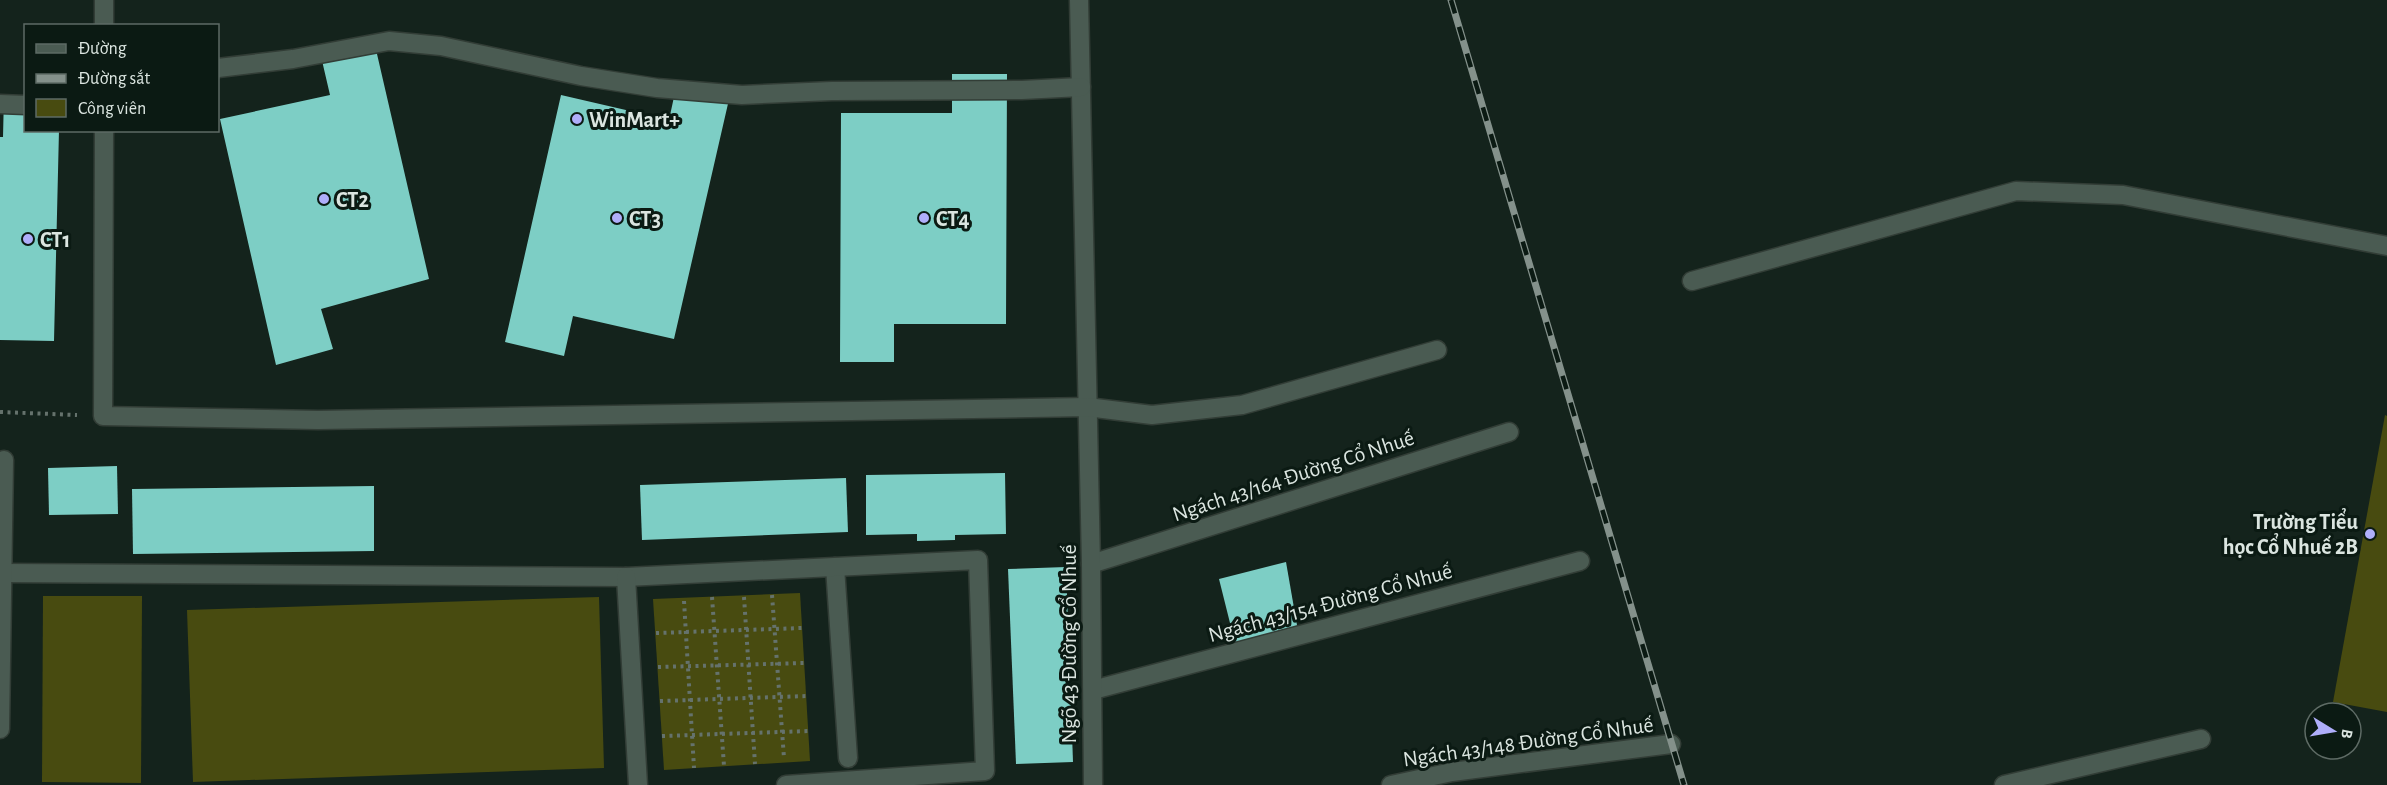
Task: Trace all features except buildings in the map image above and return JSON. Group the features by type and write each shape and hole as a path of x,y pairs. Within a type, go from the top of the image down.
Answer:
{"street":[{"path":"104,0 104,24"},
{"name":"Ngõ 43 Đường Cổ Nhuế","path":"1079,0 1090,502 1093,785"},
{"path":"219,68 292,59 389,41 441,46 581,76 646,86 742,95 832,91 1022,90 1081,87"},
{"path":"0,104 24,105"},
{"path":"104,132 104,416 318,420 1087,407 1152,415 1242,405 1437,350"},
{"path":"1692,281 2016,192 2123,195 2387,246"},
{"name":"Ngách 43/164 Đường Cổ Nhuế","path":"1091,564 1509,432"},
{"path":"0,729 4,460"},
{"path":"3,573 626,577 978,560 985,771 786,785"},
{"name":"Ngách 43/154 Đường Cổ Nhuế","path":"1093,690 1580,561"},
{"path":"835,567 848,758"},
{"path":"626,577 638,785"},
{"path":"2004,785 2201,740"},
{"name":"Ngách 43/148 Đường Cổ Nhuế","path":"1391,785 1452,772 1671,744"}],"path":[{"path":"0,412 104,416"},
{"path":"772,594 784,762"},
{"path":"744,595 755,764"},
{"path":"712,597 724,766"},
{"path":"684,598 694,768"},
{"path":"655,633 802,628"},
{"path":"657,667 804,663"},
{"path":"659,701 807,696"},
{"path":"662,736 809,731"}],"green space":[{"path":"2385,415 2387,416 2387,712 2363,708 2363,701 2333,701"},
{"path":"800,593 810,761 664,770 653,599"},
{"path":"43,596 142,596 141,783 42,782"},
{"path":"599,597 604,768 193,782 187,610"}],"railway":[{"path":"1451,0 1684,785"}],"place":[{"name":"WinMart+","path":"577,119"},
{"name":"CT2","path":"324,199"},
{"name":"CT3","path":"617,218"},
{"name":"CT4","path":"924,218"},
{"name":"CT1","path":"28,239"},
{"name":"Trường Tiểu học Cổ Nhuế 2B","path":"2370,534"}]}
